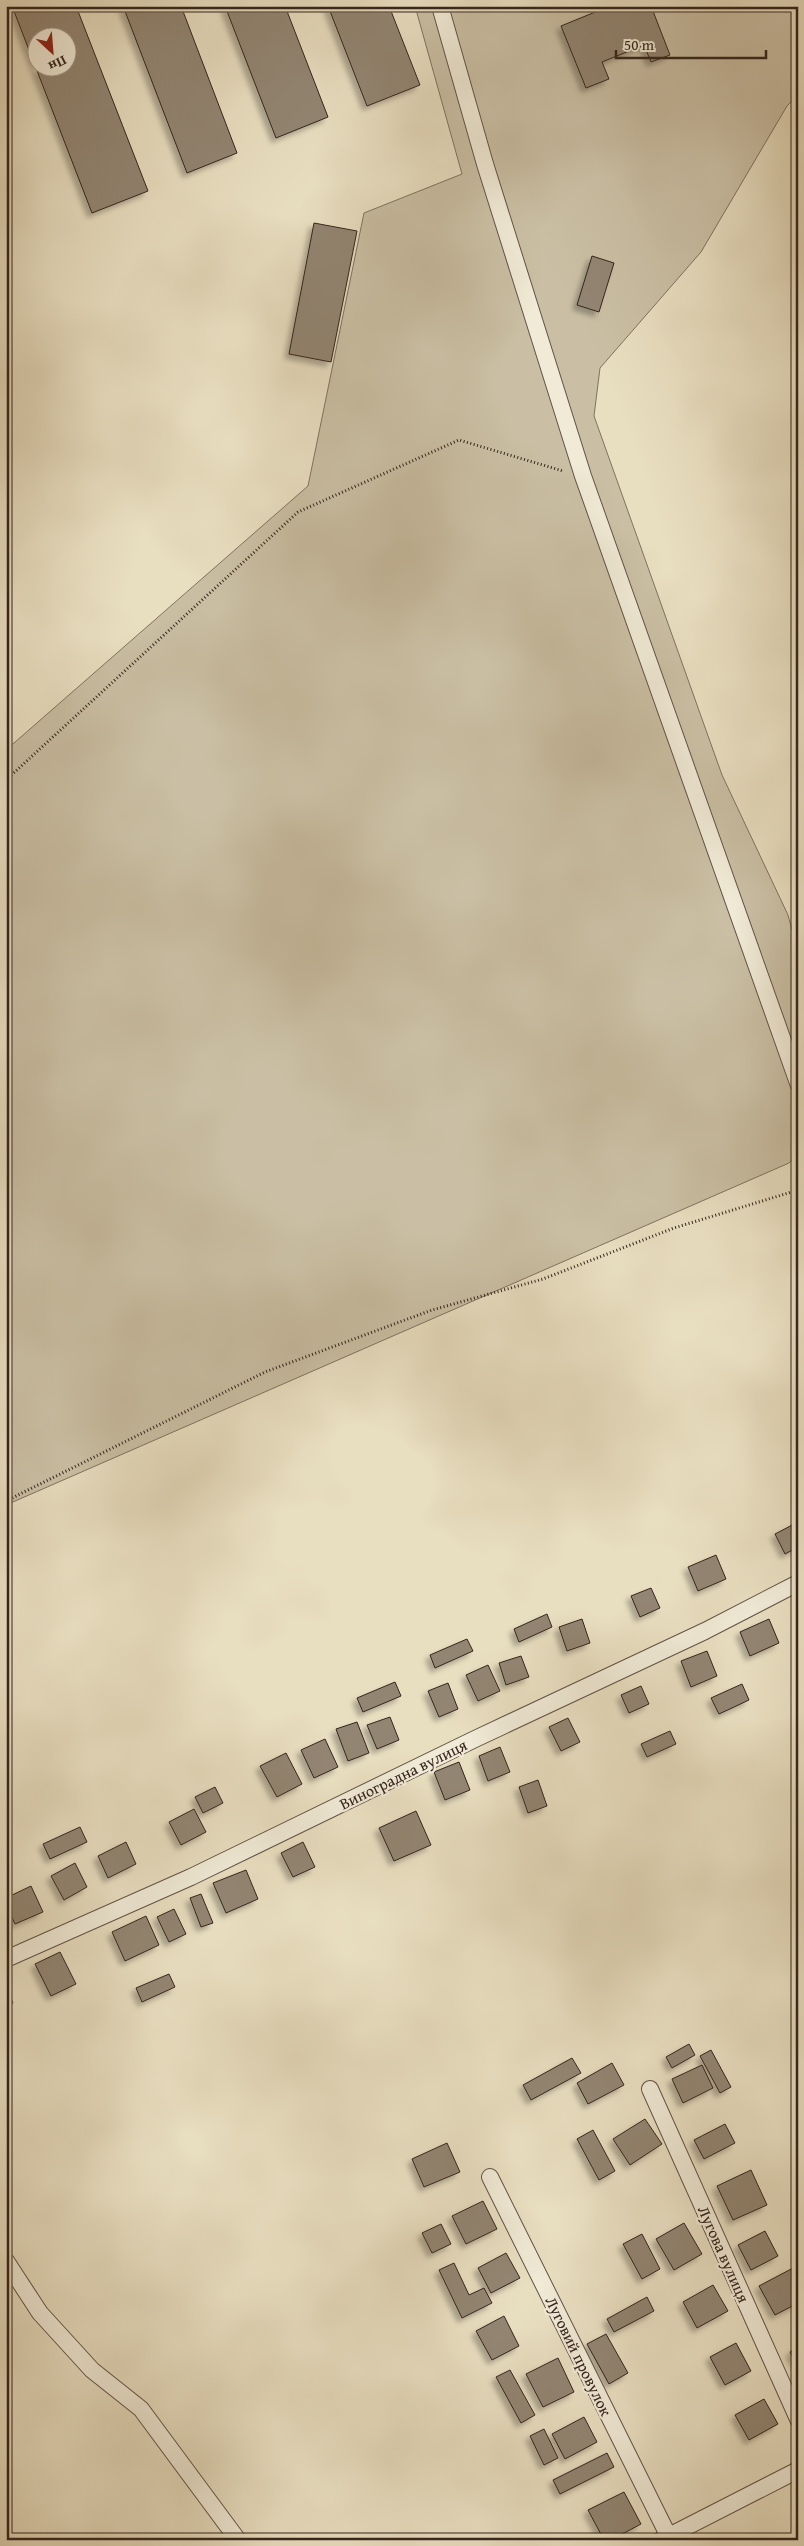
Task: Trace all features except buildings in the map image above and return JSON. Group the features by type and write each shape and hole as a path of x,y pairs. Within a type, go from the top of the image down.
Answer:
{"street":[{"path":"440,6 485,164 583,476 798,1083"},
{"name":"Виноградна вулиця","path":"6,1959 191,1877 475,1739 705,1631 798,1583"},
{"name":"Лугова вулиця","path":"650,2089 798,2419"},
{"name":"Луговий провулок","path":"490,2177 664,2538 798,2470"},
{"path":"6,2261 40,2313 92,2370 141,2409 238,2540"}],"path":[{"path":"6,780 298,512 459,440 583,476"},
{"path":"6,1500 266,1372 432,1310 543,1279 674,1228 798,1190"}],"shaded area":[{"path":"415,6 798,6 798,95 787,106 701,252 600,368 594,416 722,775 788,915 798,952 798,1154 789,1163 6,1505 6,750 308,486 364,213 462,174"}]}
